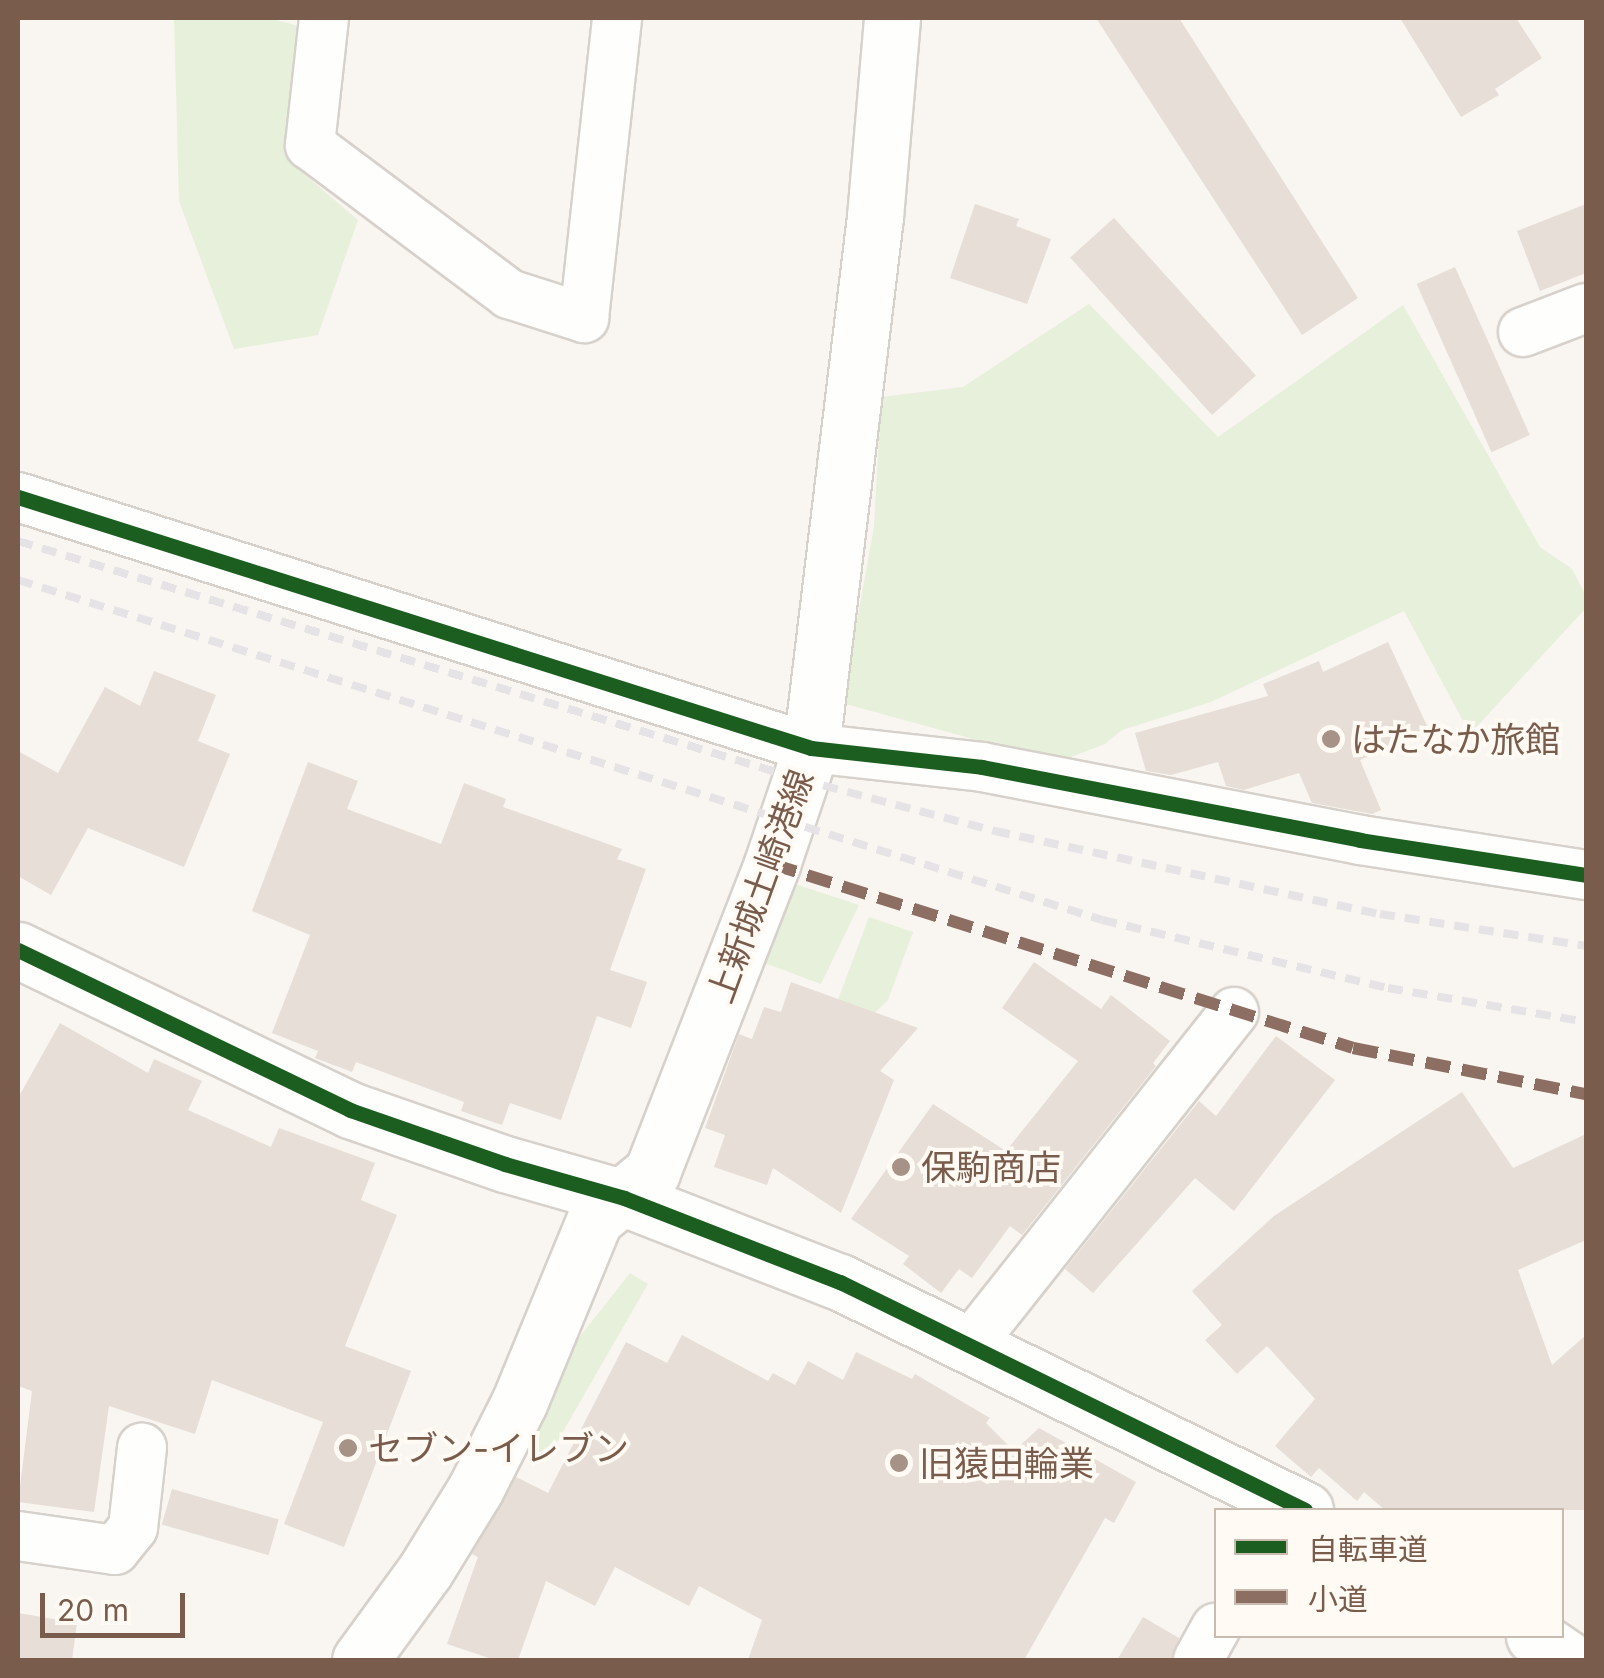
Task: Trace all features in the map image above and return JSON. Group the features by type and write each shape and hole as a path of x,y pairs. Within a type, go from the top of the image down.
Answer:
{"main road":[{"name":"上新城土崎港線","path":"360,1660 425,1571 476,1488 518,1403 595,1219 652,1172 772,864 811,748 875,217 892,18"},
{"path":"19,954 350,1110 504,1164 624,1198 840,1282 1292,1508"},
{"path":"1537,1638 1569,1660"}],"street":[{"path":"324,18 310,145 509,294 584,318 617,18"},
{"path":"1523,332 1586,308"},
{"path":"18,497 811,748 982,766 1360,840 1586,875"},
{"path":"970,1345 1234,1012"},
{"path":"18,1536 115,1550 134,1528 142,1448"},
{"path":"1198,1660 1214,1632"}],"green space":[{"path":"174,18 269,18 302,27 290,162 358,220 318,335 234,349 179,201"},
{"path":"1089,304 1218,437 1403,305 1540,547 1572,569 1586,596 1586,608 1470,734 1404,611 1211,702 1122,730 1105,744 1057,762 842,703 874,527 881,397 963,387"},
{"path":"792,883 859,905 821,984 762,962"},
{"path":"869,917 913,932 888,1000 855,1032 833,1013"},
{"path":"630,1273 648,1284 546,1461 523,1446 578,1339"}],"building":[{"path":"1096,18 1179,18 1358,298 1302,335"},
{"path":"1400,18 1516,18 1542,58 1495,89 1499,95 1461,117"},
{"path":"975,204 1019,219 1016,226 1051,239 1027,304 950,278"},
{"path":"1586,204 1586,273 1540,291 1517,231"},
{"path":"1114,218 1256,376 1212,415 1070,257"},
{"path":"1455,267 1530,435 1491,452 1417,284"},
{"path":"1388,642 1428,728 1360,760 1381,810 1372,814 1312,803 1299,773 1244,790 1226,786 1218,762 1171,775 1146,771 1135,733 1268,696 1263,684 1319,661 1323,672"},
{"path":"154,671 216,695 198,741 230,754 184,867 88,828 51,895 18,876 18,751 58,773 105,687 140,706"},
{"path":"308,762 358,781 347,809 441,844 464,783 506,799 503,807 622,849 617,859 646,869 610,970 647,982 631,1028 597,1016 561,1120 510,1103 502,1125 461,1111 464,1102 356,1062 352,1072 315,1058 318,1051 272,1033 310,935 252,911"},
{"path":"1034,962 1101,1009 1111,995 1170,1041 1153,1063 1156,1066 1022,1235 1010,1226 972,1278 959,1269 941,1293 903,1264 909,1256 851,1219 933,1104 1006,1151 1078,1061 1002,1008"},
{"path":"791,982 918,1028 880,1071 894,1080 841,1213 773,1168 767,1185 714,1167 725,1135 705,1128 739,1034 752,1039 764,1007 781,1012"},
{"path":"60,1023 148,1073 154,1059 202,1081 188,1110 271,1147 279,1128 375,1163 361,1200 397,1215 345,1346 411,1371 344,1547 284,1524 323,1422 212,1380 195,1434 109,1406 94,1512 18,1502 32,1391 18,1386 18,1098"},
{"path":"1276,1036 1335,1080 1234,1211 1195,1178 1093,1293 1065,1269 1199,1101 1216,1116"},
{"path":"1462,1092 1513,1168 1586,1134 1586,1240 1518,1270 1552,1365 1586,1335 1586,1510 1383,1508 1364,1492 1357,1501 1319,1468 1311,1477 1275,1446 1315,1399 1267,1346 1237,1374 1205,1340 1222,1325 1192,1291 1274,1216"},
{"path":"682,1335 768,1381 773,1373 795,1385 808,1361 843,1380 856,1352 912,1379 915,1374 990,1418 986,1423 1014,1451 1039,1428 1136,1482 1114,1523 1105,1518 1024,1660 748,1660 762,1620 699,1586 689,1606 615,1567 595,1606 546,1581 518,1660 495,1660 447,1644 478,1557 472,1554 516,1477 548,1493 626,1342 667,1363"},
{"path":"172,1489 279,1520 269,1555 162,1525"},
{"path":"18,1613 77,1623 72,1660 18,1660"},
{"path":"1143,1617 1179,1638 1171,1660 1117,1660"}],"railway":[{"path":"18,541 799,779 995,831 1380,914 1586,946"},
{"path":"18,580 1102,920 1388,988 1586,1022"}],"marked path":[{"path":"772,864 1353,1048 1586,1094"}],"cycle path":[{"path":"18,497 811,748 982,767 1360,840 1586,875"},
{"path":"18,950 350,1110 505,1164 624,1198 840,1282 1301,1508"}],"place":[{"name":"はたなか旅館","path":"1331,739"},
{"name":"保駒商店","path":"901,1167"},
{"name":"セブン-イレブン","path":"348,1448"},
{"name":"旧猿田輪業","path":"899,1463"}]}
